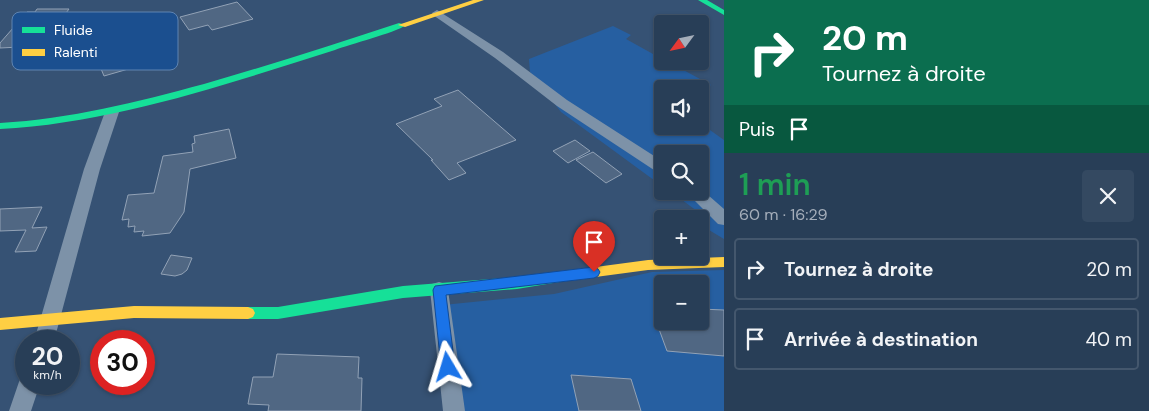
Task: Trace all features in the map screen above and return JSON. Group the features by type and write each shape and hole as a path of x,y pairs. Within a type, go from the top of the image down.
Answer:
{"street":[{"path":"0,126 29,125 112,112 283,64 480,0"},
{"path":"702,0 724,13"},
{"path":"437,13 499,55 562,103 654,163"},
{"path":"48,330 92,169 112,112"},
{"path":"703,200 724,219"},
{"path":"0,324 134,312 278,312 404,292 517,283 648,265 724,262"},
{"path":"439,290 454,411"},
{"path":"20,411 25,395"}],"shaded area":[{"path":"613,26 631,35 626,39 654,55 654,70 684,70 702,80 654,80 654,135 709,135 709,129 724,140 724,239 709,230 709,210 696,210 682,200 709,200 709,145 654,145 654,180 561,112 530,72 529,59"},
{"path":"724,270 724,411 454,411 443,305 554,294 652,272"}],"building":[{"path":"237,2 253,19 212,30 208,25 189,30 180,17"},
{"path":"37,9 69,9 67,12 35,12"},
{"path":"12,29 12,47 0,48 0,43"},
{"path":"102,70 125,70 104,76"},
{"path":"458,90 516,140 457,163 466,173 449,180 431,160 433,160 396,124 442,106 434,99"},
{"path":"229,129 236,158 190,169 184,212 170,233 142,236 144,231 134,232 135,226 128,227 129,219 122,220 128,195 154,193 163,156 193,152 194,136"},
{"path":"575,140 590,151 568,163 553,151"},
{"path":"593,152 622,174 606,183 576,160"},
{"path":"42,207 32,228 47,227 36,251 15,252 26,230 0,231 0,209"},
{"path":"171,255 192,258 187,270 182,274 175,276 161,274"},
{"path":"709,309 724,310 724,356 667,351 659,330 709,330"},
{"path":"277,354 359,357 358,378 362,378 361,411 268,411 269,405 248,404 253,377 273,377"},
{"path":"571,375 631,379 641,411 579,411"}],"traffic: fast":[{"path":"702,0 724,13"},
{"path":"0,126 51,122 125,107 250,73 402,25"},
{"path":"248,313 278,313 403,292 517,283 573,275"}],"traffic: slow":[{"path":"402,25 480,0"},
{"path":"573,275 648,265 724,262"},
{"path":"0,324 134,312 248,313"}],"route":[{"path":"448,367 439,290 517,283 594,272"}]}
